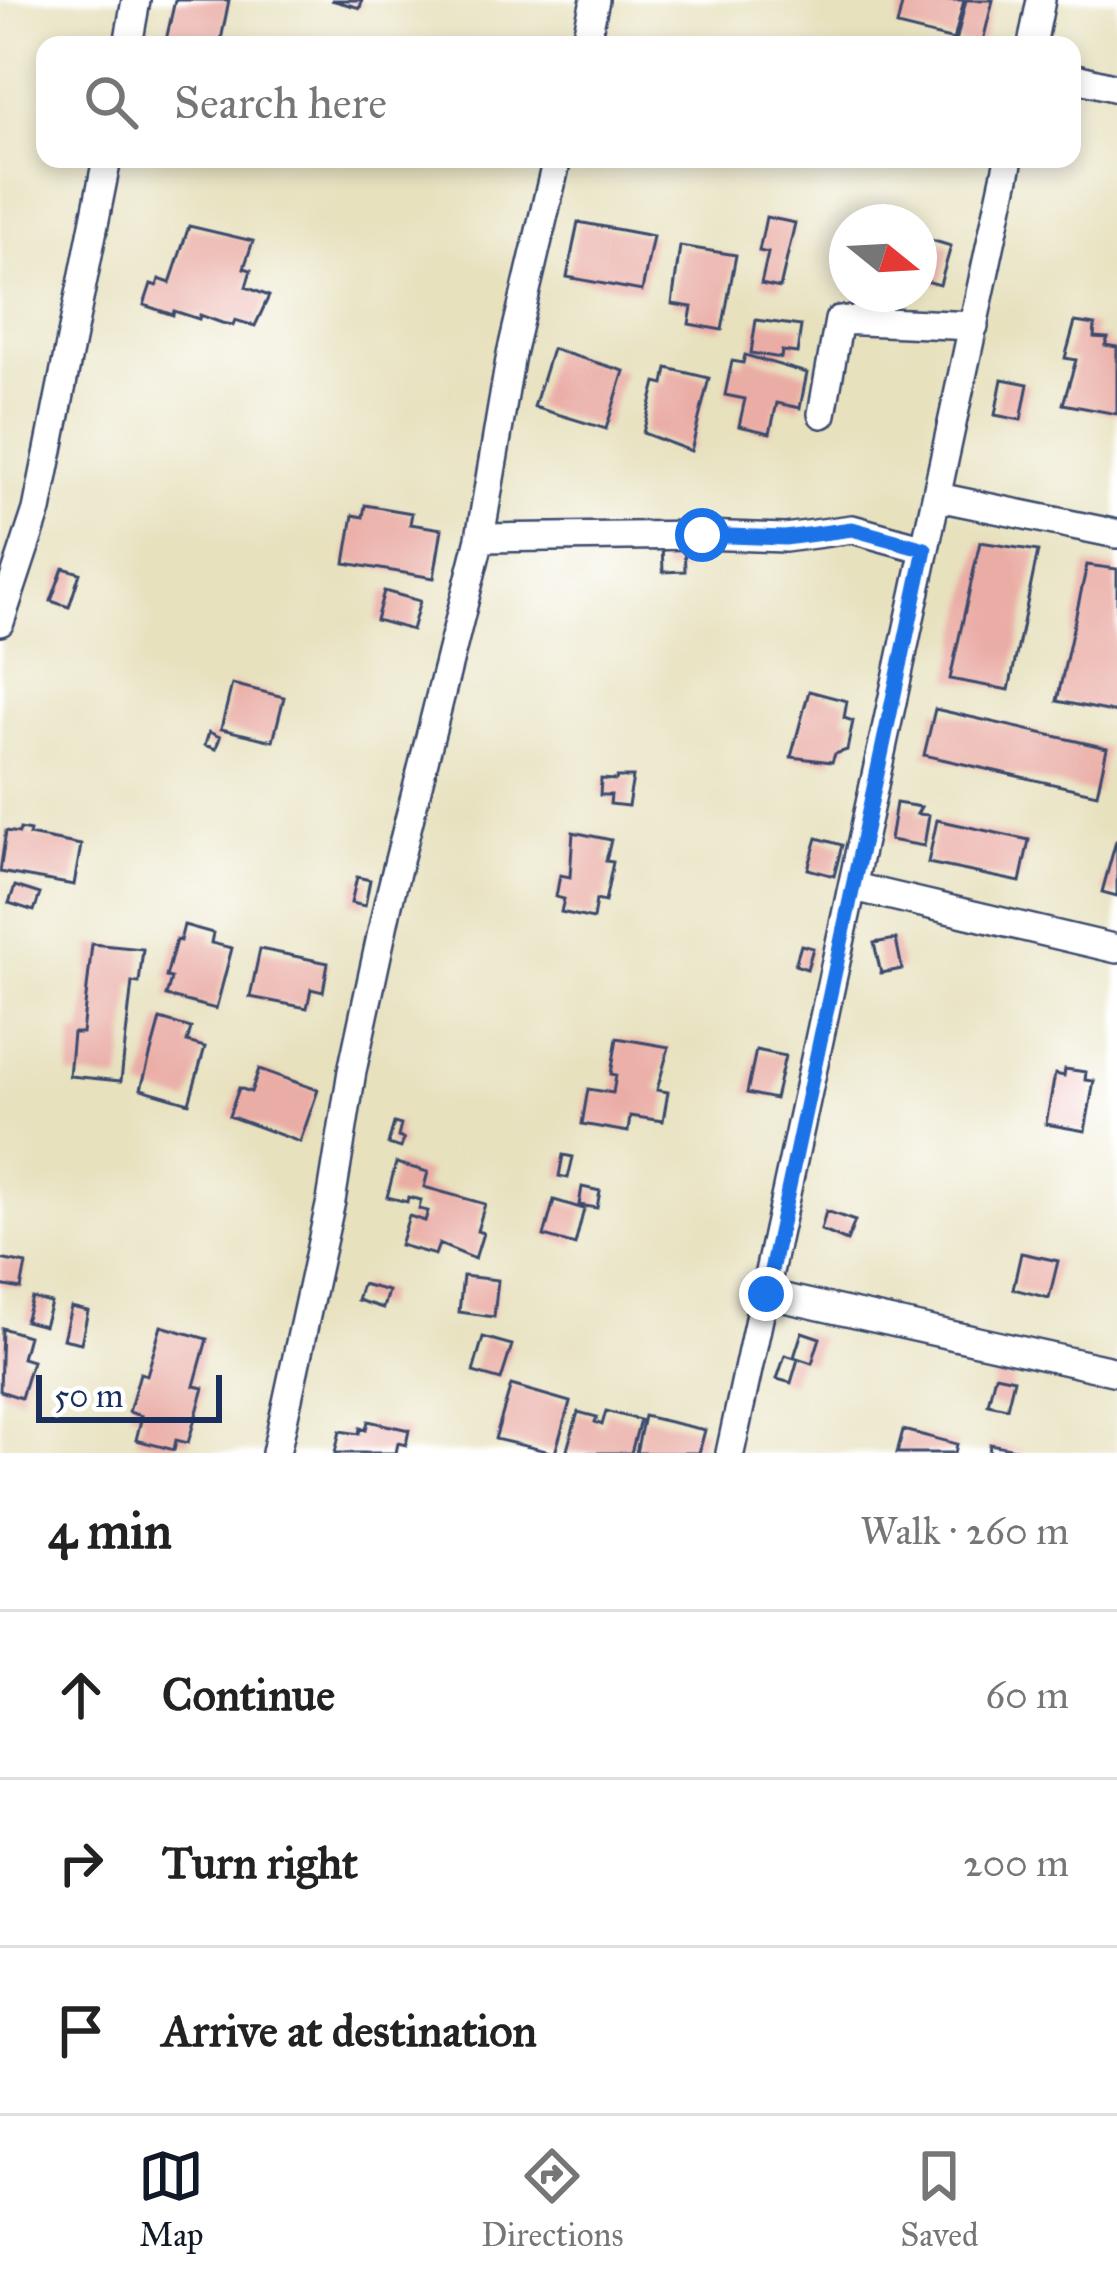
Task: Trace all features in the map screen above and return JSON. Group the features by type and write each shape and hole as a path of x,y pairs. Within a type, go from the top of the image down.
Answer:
{"street":[{"path":"130,36 136,0"},
{"path":"587,36 595,0"},
{"path":"1034,36 1041,0"},
{"path":"1081,79 1117,88"},
{"path":"0,622 37,510 105,168"},
{"path":"276,1453 331,1201 352,1071 480,538 511,354 555,168"},
{"path":"730,1453 1007,168"},
{"path":"822,414 839,320 974,326"},
{"path":"938,497 1117,534"},
{"path":"480,538 785,538 852,529 925,549"},
{"path":"854,887 1117,949"},
{"path":"766,1294 1117,1372"}],"building":[{"path":"175,0 229,0 222,36 167,36"},
{"path":"331,0 362,0 360,8"},
{"path":"903,0 964,0 955,36 897,26"},
{"path":"966,0 993,0 984,36 957,36"},
{"path":"766,217 795,223 780,288 761,284 768,253 759,251"},
{"path":"578,222 653,236 642,291 567,277"},
{"path":"189,226 253,241 244,268 251,270 246,287 269,296 255,326 174,311 173,315 144,305 151,284 157,286 159,279 170,283"},
{"path":"937,242 951,246 937,284"},
{"path":"680,246 736,255 722,330 689,324 692,307 672,304"},
{"path":"756,320 801,326 797,353 782,351 781,358 751,353"},
{"path":"1075,322 1095,325 1094,337 1108,338 1105,345 1117,347 1117,414 1063,404 1076,360 1065,358"},
{"path":"552,349 624,371 606,429 534,407"},
{"path":"745,355 807,373 800,408 777,403 770,433 739,426 745,399 725,395 732,361 743,363"},
{"path":"667,368 709,378 691,451 643,433 656,382 664,384"},
{"path":"1002,379 1028,384 1021,420 995,415"},
{"path":"365,505 412,513 410,524 442,529 434,578 345,563 353,515 363,517"},
{"path":"684,541 685,571 663,572 662,542"},
{"path":"980,542 1038,551 1009,690 950,679"},
{"path":"1087,565 1117,569 1117,713 1057,701"},
{"path":"63,568 80,573 69,607 51,601"},
{"path":"384,591 420,601 412,630 376,620"},
{"path":"232,684 284,697 273,741 221,729"},
{"path":"809,691 847,701 844,718 853,721 847,750 835,754 832,762 791,757"},
{"path":"935,709 1107,748 1097,794 924,755"},
{"path":"209,732 220,737 216,749 205,745"},
{"path":"633,777 628,806 610,804 611,795 600,795 601,779"},
{"path":"896,803 921,807 917,814 929,815 924,846 890,840"},
{"path":"937,820 1029,840 1020,882 928,863"},
{"path":"20,829 81,845 74,885 0,872 6,831 19,833"},
{"path":"573,832 611,840 606,861 613,862 605,902 596,900 593,919 561,912 564,899 556,897 560,875 570,877"},
{"path":"817,838 842,845 834,876 808,869"},
{"path":"1117,841 1117,896 1102,892"},
{"path":"357,877 370,880 365,906 351,903"},
{"path":"15,886 40,894 34,911 9,903"},
{"path":"184,925 213,933 211,943 232,948 216,1009 166,996 171,978 166,977"},
{"path":"896,939 902,969 881,973 874,943"},
{"path":"92,944 143,949 139,983 132,982 121,1081 69,1076 73,1033 82,1033"},
{"path":"801,945 813,948 807,969 795,965"},
{"path":"260,949 328,963 323,992 311,989 307,1008 250,997"},
{"path":"160,1019 191,1028 187,1042 205,1047 189,1103 141,1089"},
{"path":"617,1038 669,1047 657,1090 668,1092 663,1121 630,1116 628,1132 582,1124 588,1089 613,1093"},
{"path":"756,1050 785,1056 775,1099 747,1093"},
{"path":"259,1069 318,1090 300,1142 229,1116 239,1088 251,1092"},
{"path":"1065,1069 1086,1072 1085,1080 1094,1081 1085,1131 1046,1124 1055,1074 1064,1076"},
{"path":"394,1123 401,1125 401,1148 388,1144"},
{"path":"563,1155 573,1157 568,1178 559,1176"},
{"path":"396,1163 428,1172 424,1187 485,1204 475,1259 439,1244 435,1255 400,1245 409,1216 425,1221 428,1211 419,1209 421,1200 387,1197"},
{"path":"582,1187 600,1191 597,1208 579,1205"},
{"path":"554,1200 584,1209 575,1245 544,1236"},
{"path":"826,1211 855,1221 847,1241 821,1230"},
{"path":"1021,1253 1058,1261 1049,1298 1013,1289"},
{"path":"0,1259 26,1264 21,1289 0,1285"},
{"path":"463,1276 498,1280 494,1317 459,1312"},
{"path":"362,1284 388,1291 383,1308 357,1300"},
{"path":"32,1298 51,1303 44,1326 25,1321"},
{"path":"71,1307 88,1311 81,1343 63,1339"},
{"path":"161,1326 207,1339 194,1386 204,1388 188,1443 176,1440 174,1450 136,1440 142,1416 129,1412 140,1373 147,1375"},
{"path":"2,1328 28,1336 22,1358 32,1361 21,1398 0,1391"},
{"path":"802,1332 820,1338 812,1363 794,1357"},
{"path":"483,1337 512,1345 501,1380 473,1372"},
{"path":"785,1355 798,1359 791,1383 777,1379"},
{"path":"995,1375 1014,1379 1007,1408 988,1404"},
{"path":"511,1385 570,1402 555,1453 495,1439"},
{"path":"606,1411 640,1420 631,1453 566,1453 578,1412 597,1417 595,1422 602,1425"},
{"path":"644,1416 705,1430 699,1453 636,1453"},
{"path":"368,1421 409,1430 406,1445 398,1443 396,1453 335,1453 340,1431 359,1434"},
{"path":"903,1430 957,1444 955,1453 897,1453"},
{"path":"990,1444 1025,1451 1025,1453 989,1453"}],"route":[{"path":"702,535 785,538 852,529 925,549 766,1294"}]}
